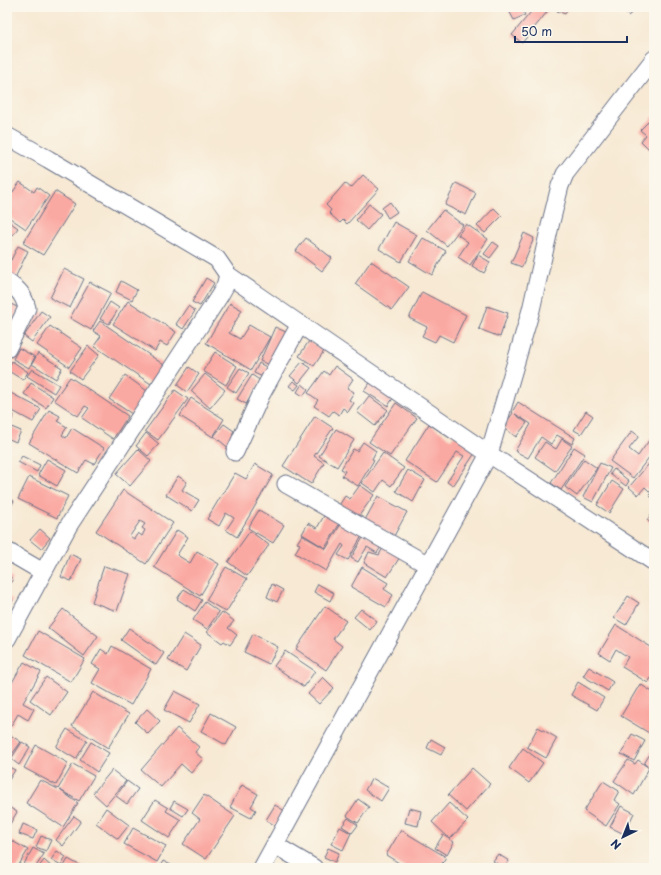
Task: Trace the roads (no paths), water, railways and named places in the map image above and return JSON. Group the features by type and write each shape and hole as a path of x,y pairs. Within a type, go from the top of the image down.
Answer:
{"street":[{"path":"262,868 489,454 531,310 562,180 586,146 654,60"},
{"path":"7,136 216,259 228,275 489,454 654,562"},
{"path":"7,639 69,525 220,296 228,275"},
{"path":"7,282 18,289 25,300 27,308 7,349"},
{"path":"235,452 261,396 300,324"},
{"path":"286,484 428,565"},
{"path":"7,551 43,572"},
{"path":"275,845 314,868"}]}
